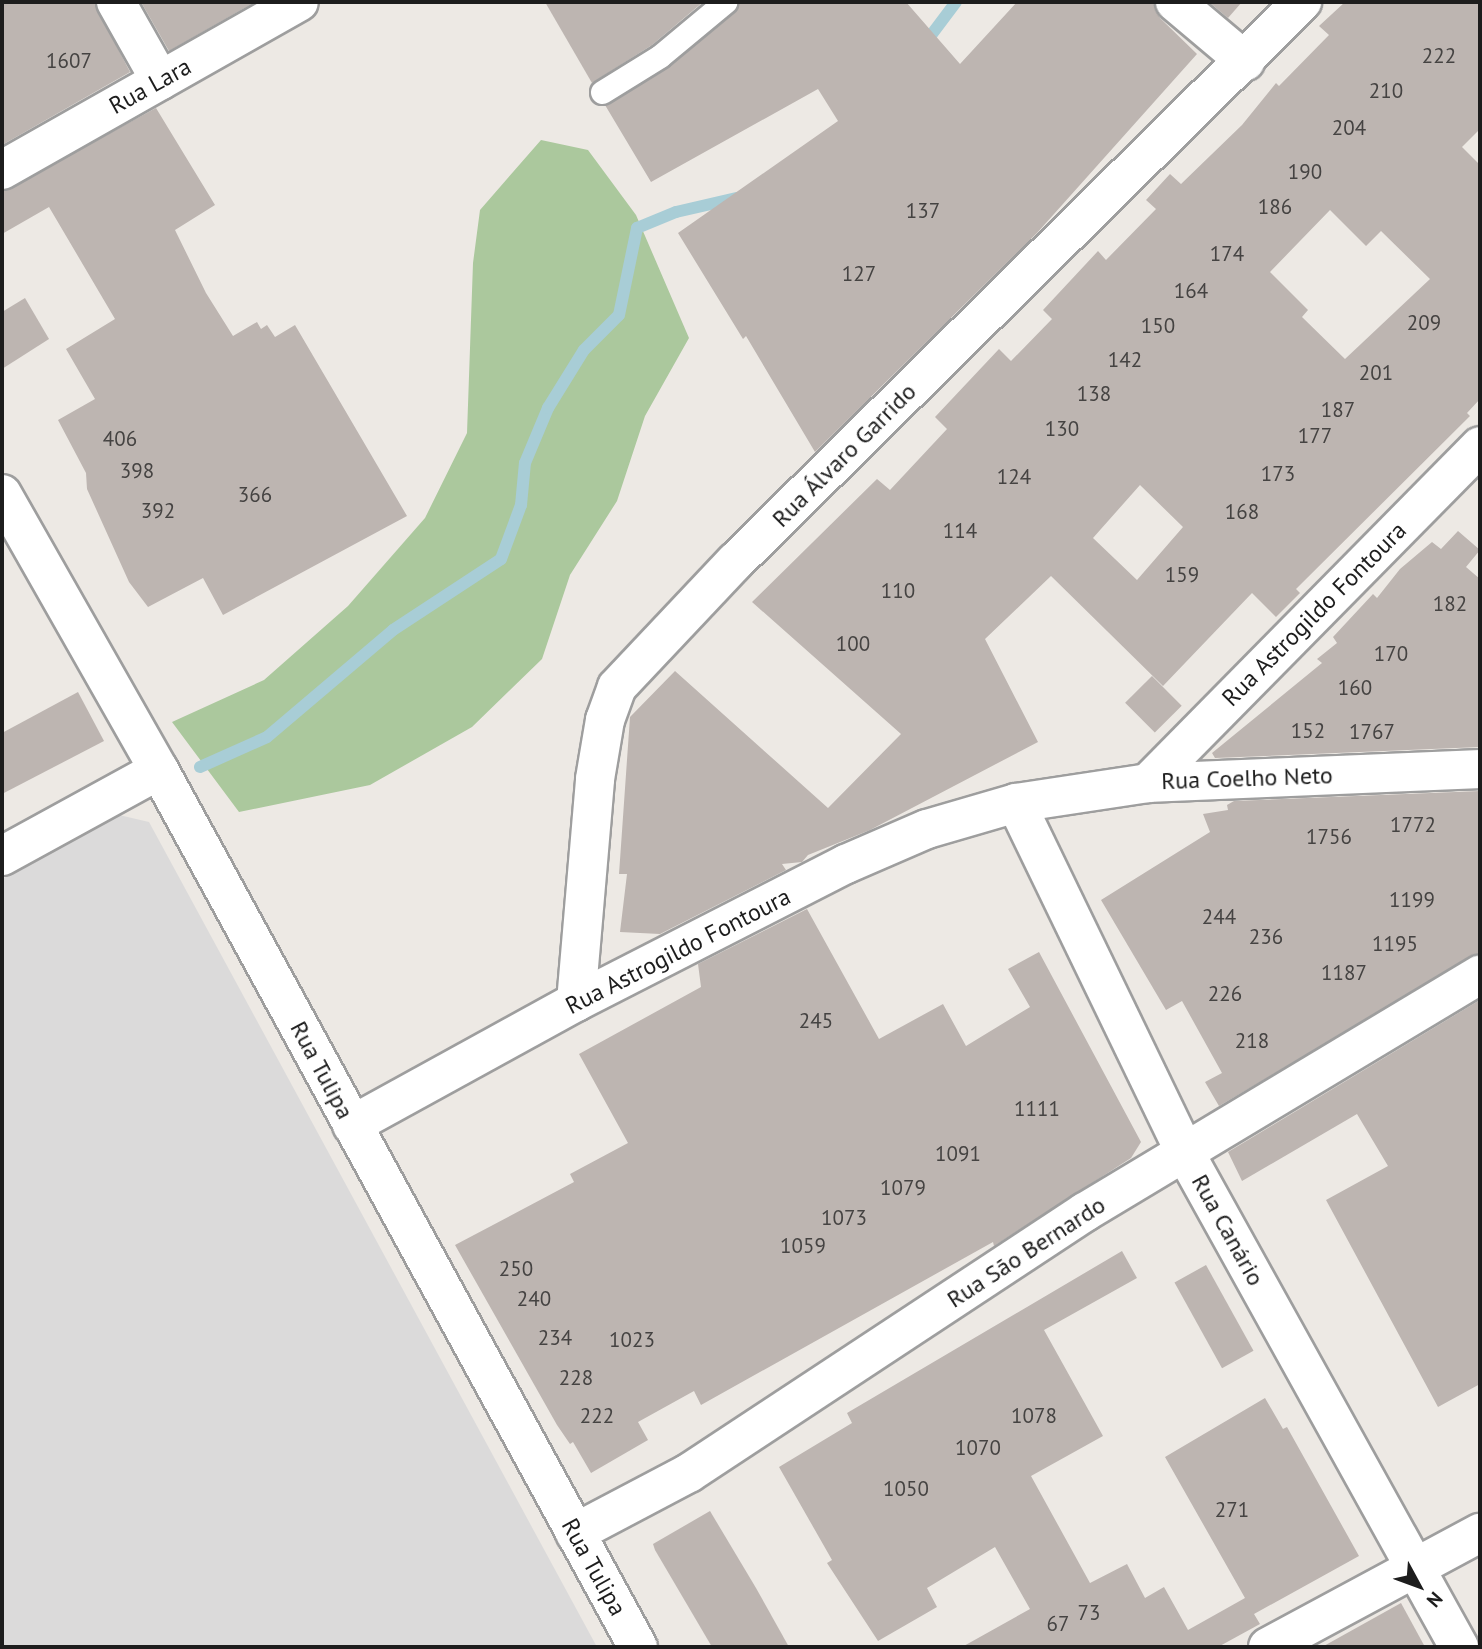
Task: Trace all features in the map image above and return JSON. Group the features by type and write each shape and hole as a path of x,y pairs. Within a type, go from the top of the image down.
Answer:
{"street":[{"path":"116,2 160,80"},
{"name":"Rua Lara","path":"2,170 299,2"},
{"path":"1175,2 1245,61"},
{"name":"Rua Álvaro Garrido","path":"576,1002 595,779 605,720 617,687 735,562 1302,2"},
{"name":"Rua Astrogildo Fontoura","path":"1147,782 1480,446"},
{"name":"Rua Tulipa","path":"2,494 159,770 638,1647"},
{"name":"Rua Coelho Neto","path":"1016,803 1147,782 1480,769"},
{"path":"2,856 159,770"},
{"name":"Rua Astrogildo Fontoura","path":"352,1125 576,1002 846,864 926,829 1016,803"},
{"name":"Rua Canário","path":"1016,803 1185,1153 1418,1568 1459,1647"},
{"name":"Rua São Bernardo","path":"575,1533 690,1473 1085,1212 1480,975"},
{"path":"1268,1647 1480,1533"}],"lane":[{"path":"603,92 660,56 725,2"}],"shaded area":[{"path":"119,815 149,822 597,1647 2,1647 2,879"}],"green space":[{"path":"541,140 588,150 636,215 689,338 645,416 617,501 570,575 542,659 472,727 370,785 239,812 172,722 264,680 348,606 425,518 467,433 473,263 480,210"}],"building":[{"path":"2,2 94,2 130,72 2,145"},
{"path":"141,2 255,2 169,51"},
{"path":"545,2 703,2 652,45 592,83"},
{"path":"739,2 906,2 960,64 1017,2 1154,2 1160,18 1197,54 1037,233 815,452 746,336 743,339 678,233 838,121 818,89 651,182 605,105 669,67 734,13"},
{"path":"1209,2 1242,2 1228,18"},
{"path":"1345,2 1480,2 1480,129 1462,147 1480,165 1480,399 1467,413 1470,416 1296,589 1300,593 1276,617 1252,593 1163,686 1051,576 985,639 1038,742 870,830 808,855 802,862 782,864 786,870 660,934 620,932 627,874 619,874 630,717 675,671 828,808 901,734 752,602 877,479 890,490 947,429 935,417 999,349 1011,361 1052,319 1043,310 1098,251 1106,260 1156,209 1146,200 1170,174 1181,184 1242,125 1276,83 1279,86 1329,35 1319,26","holes":["1330,210 1366,246 1381,231 1430,279 1345,359 1302,317 1308,310 1270,272","1140,485 1183,527 1137,580 1093,538"]},
{"path":"156,108 215,205 175,230 206,293 233,336 257,322 261,329 267,325 275,337 295,325 407,516 223,615 203,578 148,607 129,582 87,489 86,473 58,420 95,399 66,349 115,319 49,207 2,234 2,192"},
{"path":"25,298 49,339 2,369 2,312"},
{"path":"1458,531 1480,550 1466,567 1480,579 1480,747 1215,758 1212,753 1322,663 1317,659 1337,643 1333,637 1373,594 1377,598 1400,569 1432,542 1441,549"},
{"path":"1152,676 1182,706 1155,733 1125,703"},
{"path":"78,692 104,741 2,794 2,733"},
{"path":"1480,791 1480,953 1219,1106 1205,1082 1222,1073 1182,1001 1166,1010 1101,900 1210,832 1203,814 1228,810 1227,805 1234,801"},
{"path":"807,909 879,1039 943,1004 966,1046 1030,1007 1008,969 1039,952 1141,1142 1131,1158 994,1246 993,1242 701,1405 694,1391 638,1422 648,1440 591,1473 573,1442 570,1444 557,1425 455,1245 574,1182 570,1174 628,1143 579,1054 701,987 698,964"},
{"path":"1480,1000 1480,1384 1438,1407 1326,1200 1388,1166 1357,1114 1242,1181 1228,1152"},
{"path":"1122,1251 1137,1278 1044,1330 1103,1436 1031,1476 1090,1583 1127,1564 1145,1598 1164,1587 1188,1630 1245,1598 1165,1457 1265,1398 1283,1429 1287,1427 1359,1556 1254,1614 1260,1624 1218,1647 962,1647 1030,1609 995,1547 927,1588 937,1607 878,1641 827,1563 832,1560 779,1467 852,1423 847,1413"},
{"path":"1206,1265 1254,1351 1222,1368 1175,1282"},
{"path":"710,1511 789,1647 712,1647 655,1550 653,1544"},
{"path":"1401,1603 1425,1647 1322,1647"}],"waterway":[{"path":"923,46 956,2"},
{"path":"200,767 267,737 393,630 501,559 521,505 525,463 548,408 584,350 619,315 637,228 676,212 737,198"}]}
